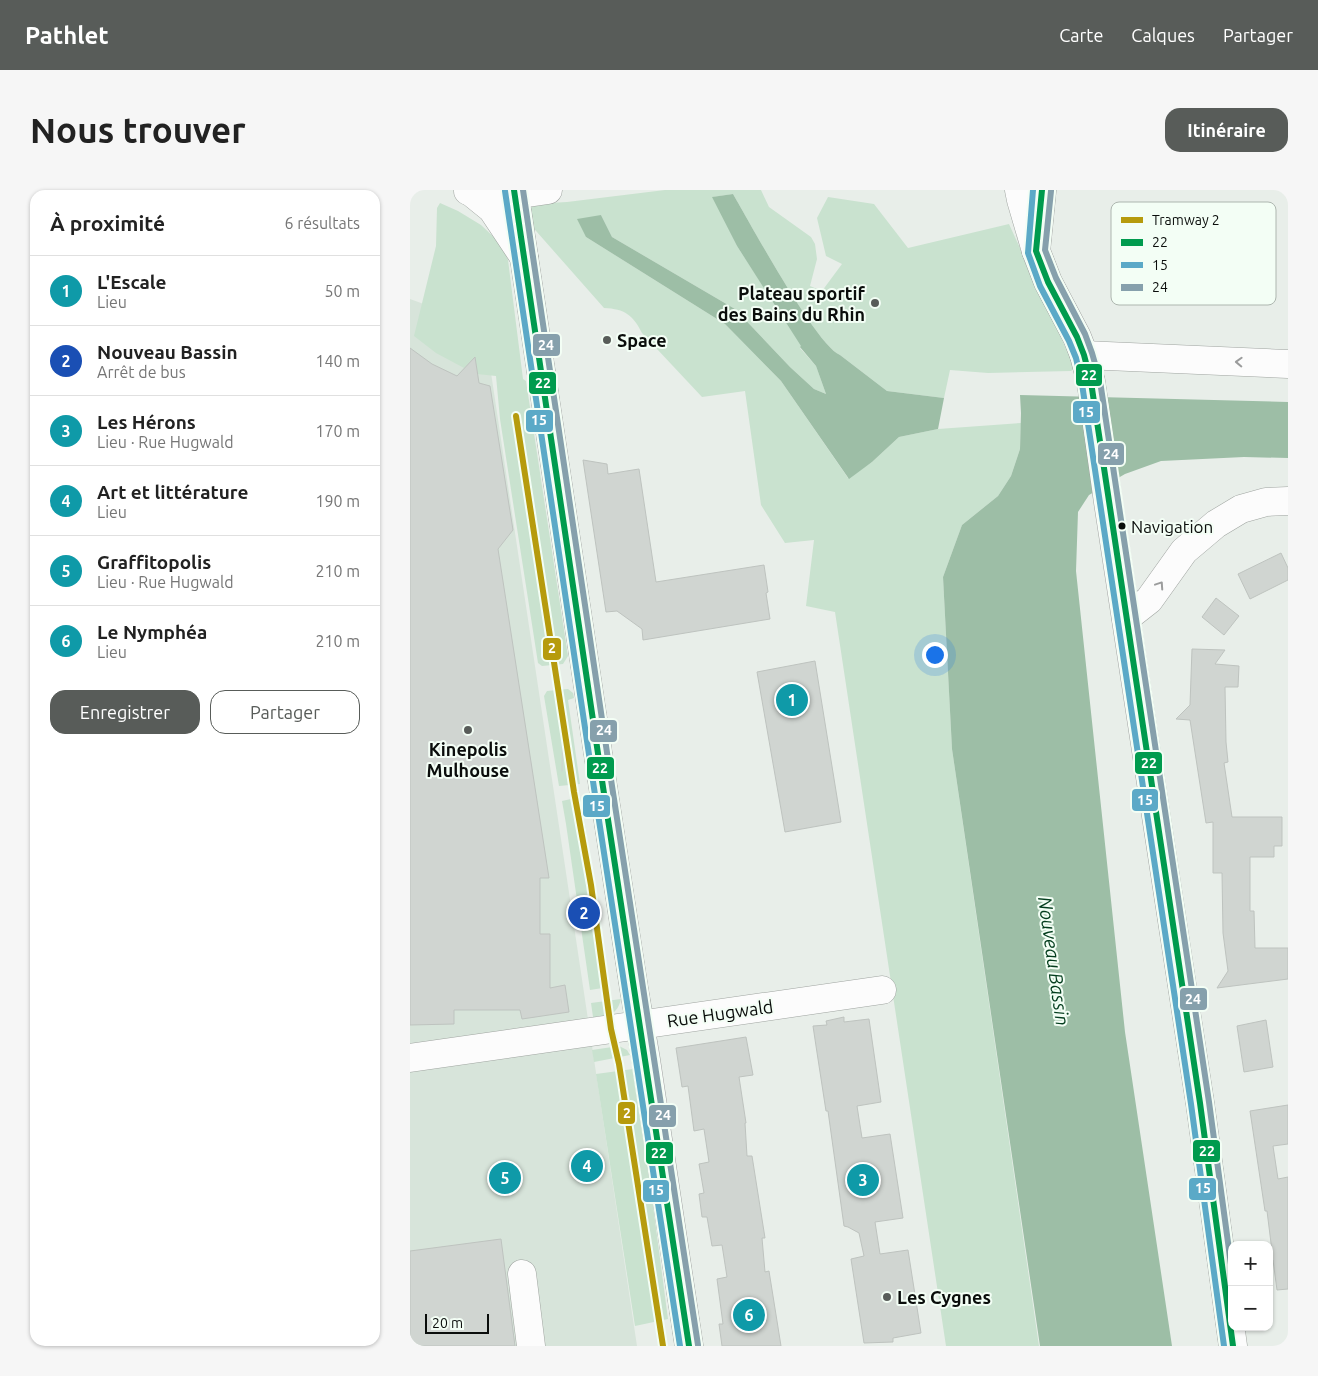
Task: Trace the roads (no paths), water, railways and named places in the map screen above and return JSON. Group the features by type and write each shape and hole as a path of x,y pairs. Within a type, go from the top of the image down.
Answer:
{"main road":[{"path":"469,191 514,192 548,190"},
{"path":"1019,190 1020,200 1036,251 1048,282 1077,337 1091,382 1200,1103 1234,1346"},
{"path":"1036,251 1042,190"},
{"path":"469,191 492,209 524,257"},
{"path":"514,192 602,787 689,1346"},
{"path":"1084,355 1288,364"},
{"path":"1126,618 1149,600 1184,551 1216,524 1241,509 1266,502 1288,501"},
{"name":"Rue Hugwald","path":"410,1058 882,990"},
{"path":"522,1274 531,1346"}],"water":[{"path":"733,194 800,307 829,346 887,391 944,398 938,429 899,437 872,462 849,479 781,381 725,324 586,237 577,219 601,215 612,237 735,309 790,367 814,389 826,394 816,366 800,347 737,246 712,197"},
{"path":"1020,395 1288,402 1288,458 1244,457 1161,461 1125,474 1089,495 1078,512 1076,571 1125,1032 1172,1346 1040,1346 952,749 943,577 962,525 998,496 1011,476 1020,449"}],"tram line":[{"name":"2","path":"516,416 574,792 591,885 611,1029 619,1064 663,1346"},
{"path":"562,771 563,715"}],"place":[{"name":"Plateau sportif des Bains du Rhin","path":"875,303"},
{"name":"Space","path":"607,340"},
{"name":"Navigation","path":"1122,526"},
{"name":"L'Escale","path":"792,700"},
{"name":"Kinepolis Mulhouse","path":"468,730"},
{"name":"Nouveau Bassin","path":"584,913"},
{"name":"Art et littérature","path":"587,1166"},
{"name":"Graffitopolis","path":"505,1178"},
{"name":"Les Hérons","path":"863,1180"},
{"name":"Les Cygnes","path":"887,1297"},
{"name":"Le Nymphéa","path":"749,1315"}]}
